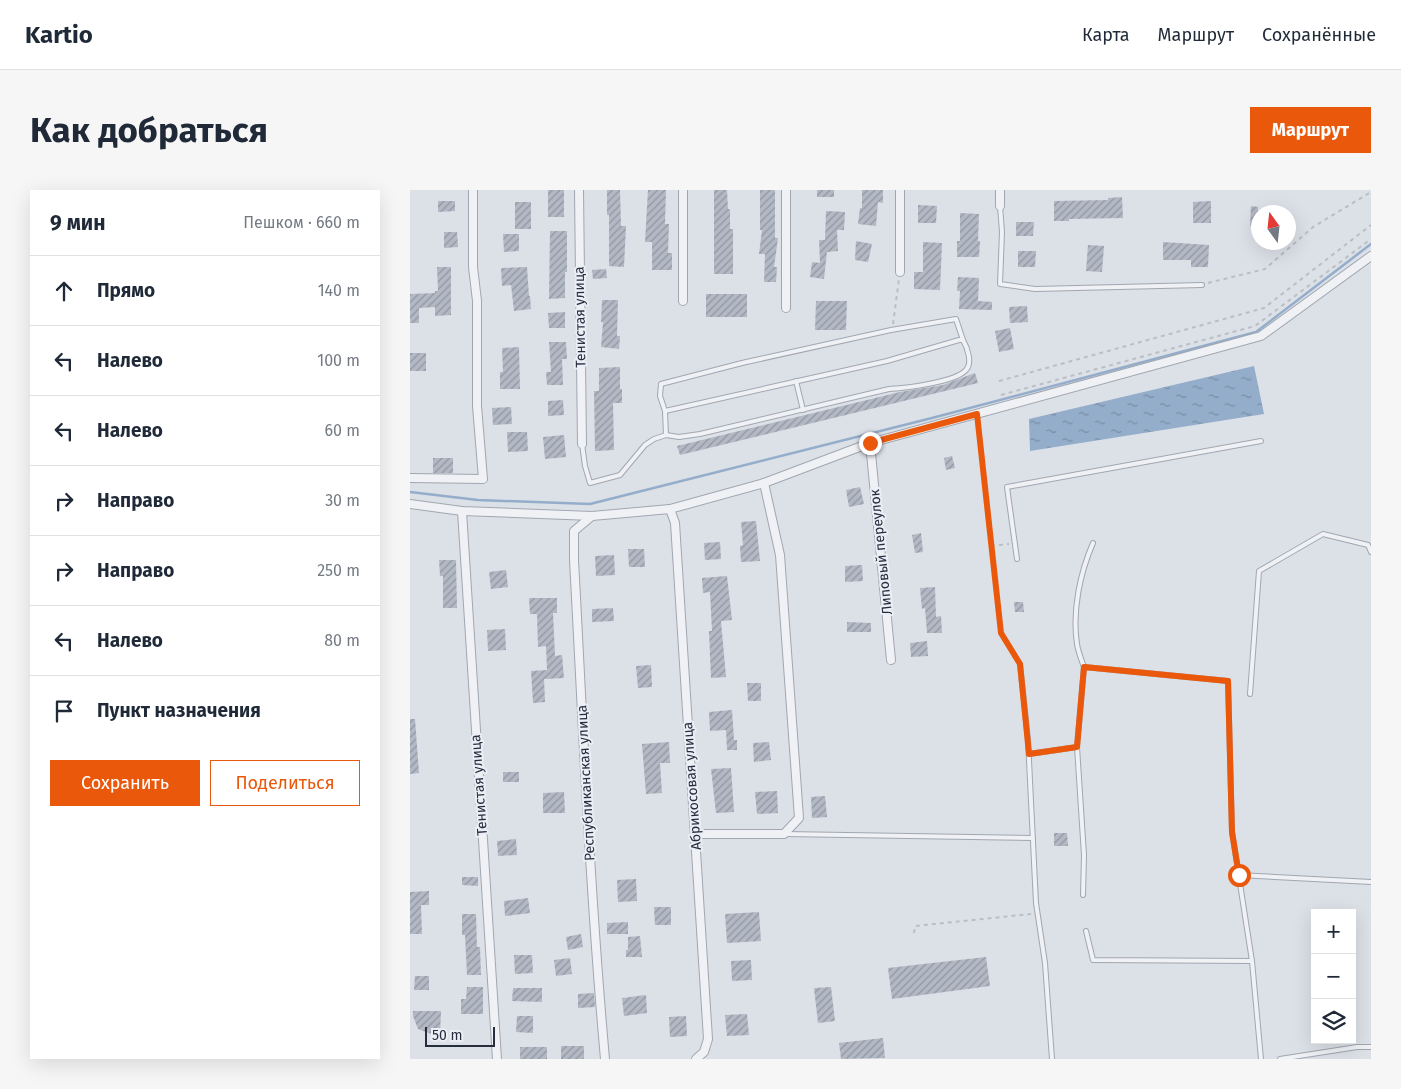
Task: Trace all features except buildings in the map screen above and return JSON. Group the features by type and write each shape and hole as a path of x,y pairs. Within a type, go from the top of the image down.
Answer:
{"street":[{"path":"410,478 483,479 477,406 477,301 474,267 473,190"},
{"name":"Тенистая улица","path":"579,190 582,444"},
{"path":"683,190 683,301"},
{"path":"786,190 786,308"},
{"path":"900,190 900,272"},
{"path":"1000,190 1000,206"},
{"path":"410,504 462,511 592,516 670,509 764,483 870,443 1261,336 1371,256"},
{"name":"Липовый переулок","path":"870,443 891,660"},
{"path":"695,834 784,834 799,818 780,555 764,483"},
{"name":"Абрикосовая улица","path":"670,509 675,523 708,1039 704,1052 696,1059"},
{"name":"Тенистая улица","path":"462,511 497,1059"},
{"name":"Республиканская улица","path":"592,516 574,531 574,560 585,797 605,1059"}],"lane":[{"path":"1000,206 1002,232 1000,284 1035,289 1202,285"},
{"path":"582,444 584,466 590,483 620,474 645,445 654,439 666,435 679,437 700,434 889,389 918,387 960,374 966,370 969,364 966,347 956,319 890,330 669,381 661,384 660,396 665,410 666,435"},
{"path":"665,410 887,361 963,340"},
{"path":"796,381 803,410"},
{"path":"1017,559 1007,487 1261,441"},
{"path":"1250,694 1260,571 1323,534 1369,545 1371,552"},
{"path":"1083,895 1084,855 1077,747 1084,667 1077,644 1076,613 1084,564 1093,543"},
{"path":"1020,664 1029,754 1038,913 1045,963 1052,1059"},
{"path":"1084,667 1228,681 1232,832 1252,961 1261,1059"},
{"path":"1029,754 1077,747"},
{"path":"784,834 1033,838"},
{"path":"1239,875 1371,882"},
{"path":"1086,931 1093,960 1252,961"},
{"path":"1280,1059 1357,1047 1371,1047"}],"path":[{"path":"1202,285 1265,269 1313,227 1371,192"},
{"path":"999,381 1264,308 1371,225"},
{"path":"1001,394 1255,326 1371,238"},
{"path":"890,330 894,321 900,272"},
{"path":"977,414 1001,633 1020,664"},
{"path":"991,546 1014,544"},
{"path":"914,933 916,926 1038,913"}],"water":[{"path":"1254,366 1264,414 1030,451 1029,419"}],"waterway":[{"path":"410,492 478,500 590,504 932,418 1256,332 1371,244"}],"route":[{"path":"870,443 977,414 1001,633 1020,664 1029,754 1077,747 1084,667 1228,681 1232,832 1239,875"}]}
